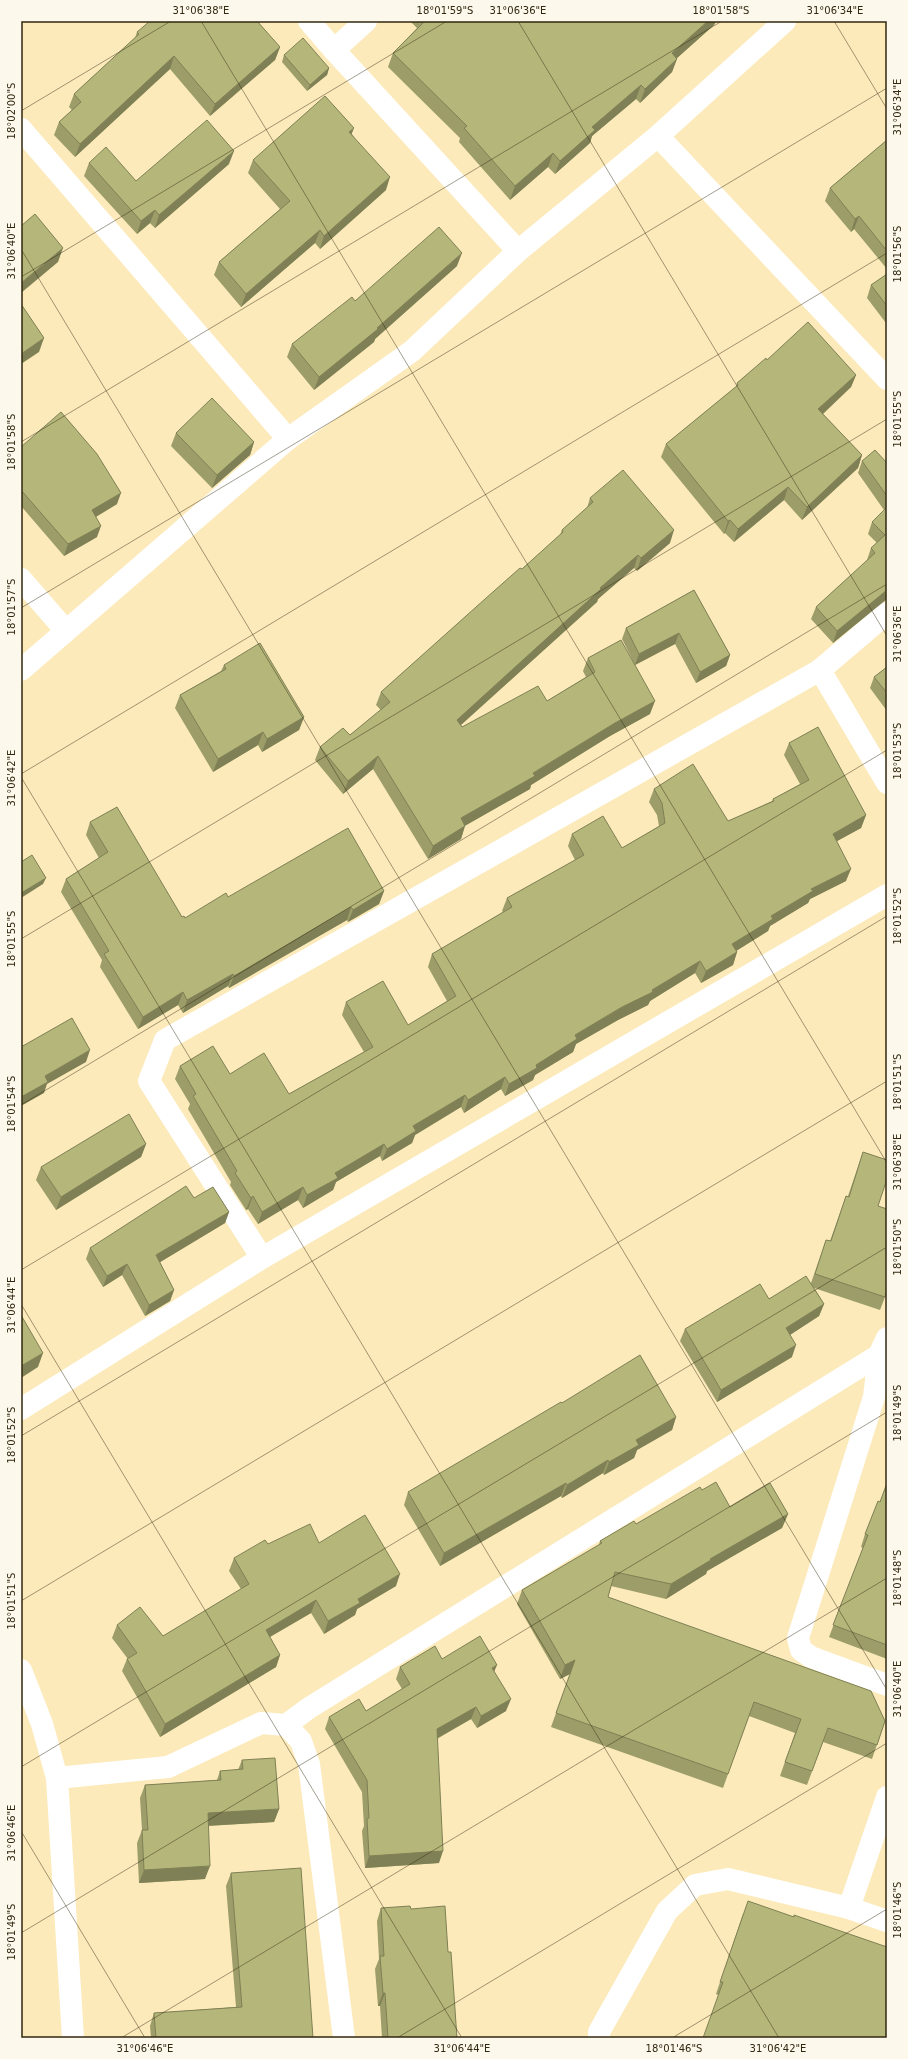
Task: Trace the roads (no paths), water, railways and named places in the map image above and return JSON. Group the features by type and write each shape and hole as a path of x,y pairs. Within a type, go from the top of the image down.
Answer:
{"street":[{"path":"309,21 518,251"},
{"path":"334,50 366,21"},
{"path":"21,670 288,439 412,352 518,251 658,136 785,21"},
{"path":"21,129 288,439"},
{"path":"658,136 887,379"},
{"path":"21,579 66,631"},
{"path":"262,1258 149,1081 165,1040 820,670 887,613"},
{"path":"820,670 887,783"},
{"path":"21,1409 262,1258 887,895"},
{"path":"883,1346 874,1397 798,1638 801,1650 811,1657 887,1685"},
{"path":"57,1778 168,1767 261,1723 286,1725 309,1708 883,1346"},
{"path":"21,1670 42,1724 57,1778 73,2038"},
{"path":"286,1725 301,1741 309,1764 344,2038"},
{"path":"849,1908 887,1797"},
{"path":"599,2038 599,2032 667,1911 695,1885 728,1879 849,1908 887,1920"}]}
